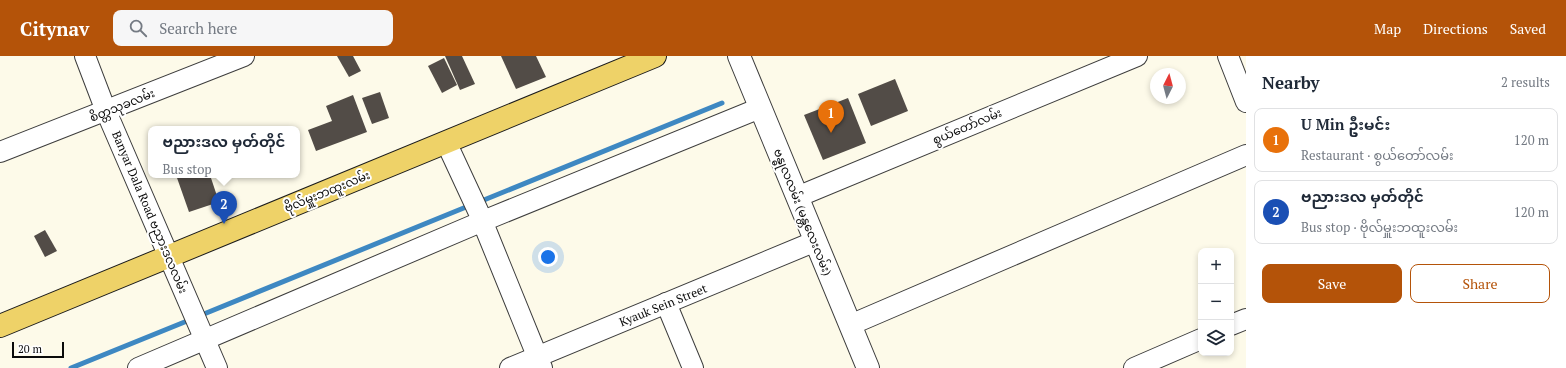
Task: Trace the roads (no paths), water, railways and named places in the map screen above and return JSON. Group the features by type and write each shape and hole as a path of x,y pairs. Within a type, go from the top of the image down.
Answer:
{"main road":[{"name":"ဗိုလ်မှူးဘထူးလမ်း","path":"0,326 655,56"}],"street":[{"name":"Banyar Dala Road ဗညားဒလလမ်း","path":"85,56 106,111 217,368"},
{"name":"စိတ္တသုခလမ်း","path":"0,152 244,56"},
{"name":"ဗန္ဓုလလမ်း (မန္တလေးလမ်း)","path":"739,56 868,368"},
{"name":"စွယ်တော်လမ်း","path":"797,197 1137,56"},
{"path":"1228,56 1246,102"},
{"path":"138,368 205,341 481,217 760,108"},
{"path":"446,142 481,217 540,362"},
{"path":"850,325 1246,155"},
{"name":"Kyauk Sein Street","path":"510,368 540,362 666,303 816,241"},
{"path":"666,303 693,368"},
{"path":"1234,324 1246,319"},
{"path":"1134,368 1198,339"}],"waterway":[{"path":"479,202 722,103"},
{"path":"199,316 471,205"},
{"path":"71,368 192,319"}],"place":[{"name":"U Min ဦးမင်း","path":"831,133"},
{"name":"ဗညားဒလ မှတ်တိုင်","path":"224,224"}]}
